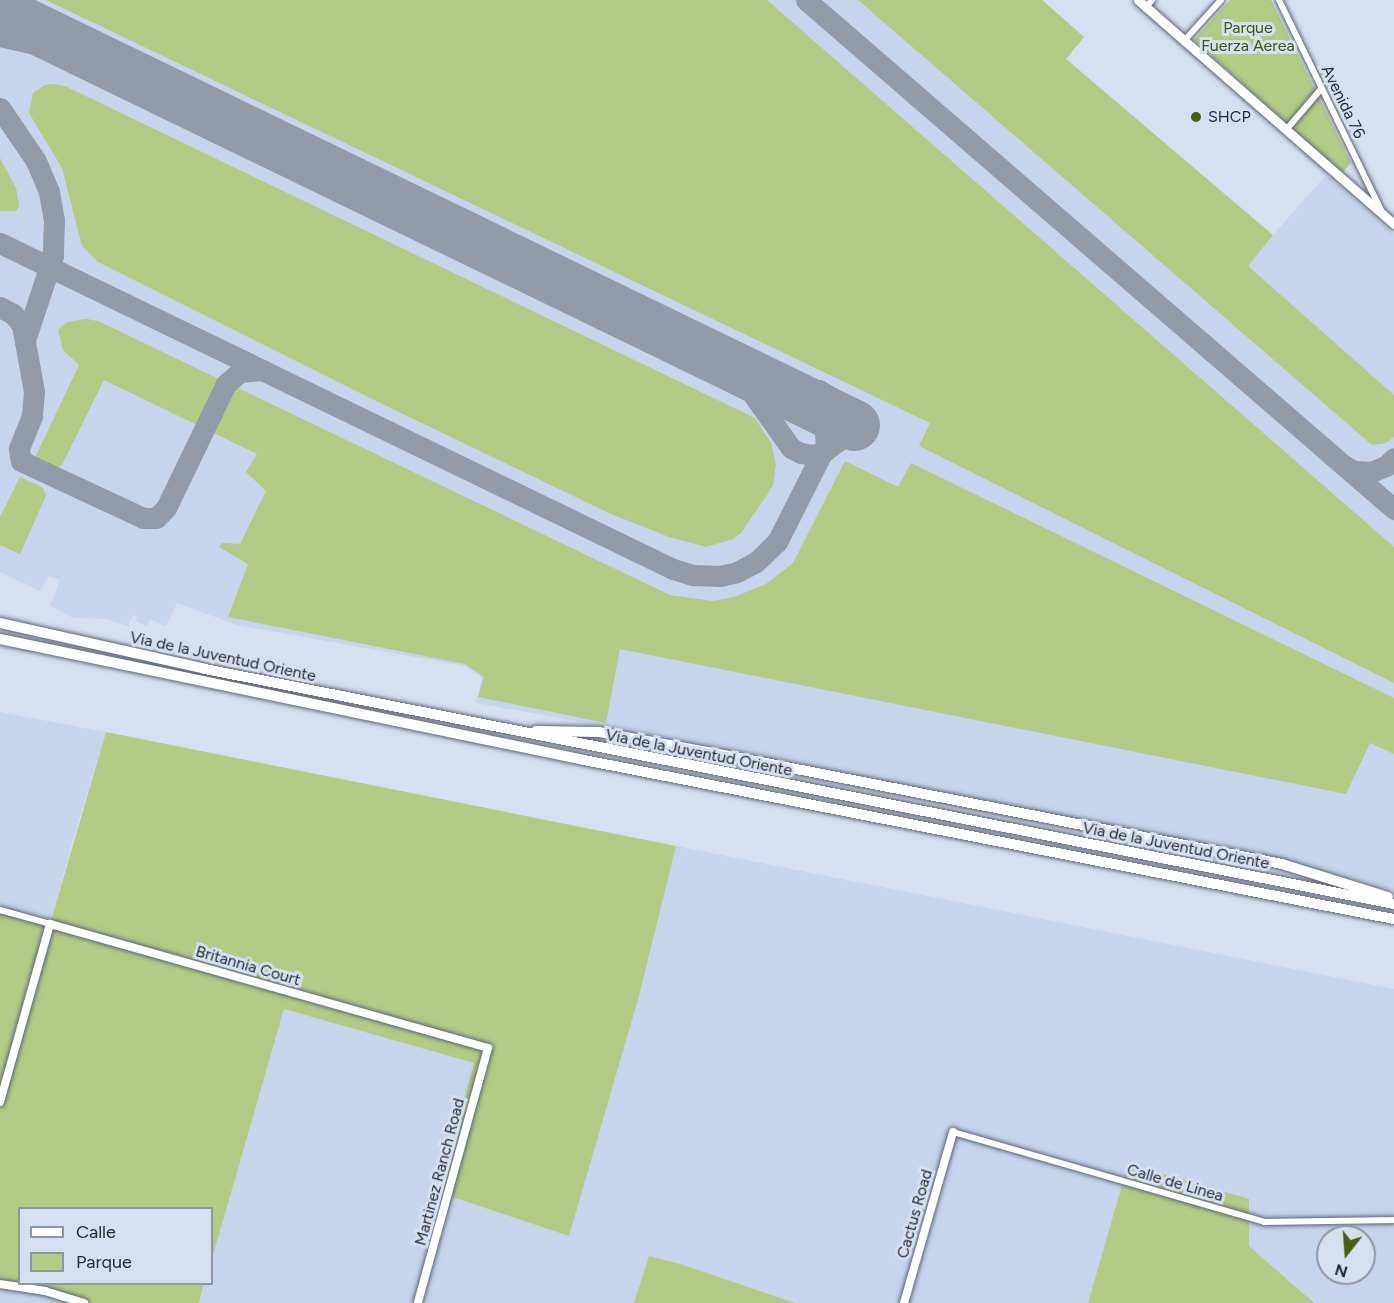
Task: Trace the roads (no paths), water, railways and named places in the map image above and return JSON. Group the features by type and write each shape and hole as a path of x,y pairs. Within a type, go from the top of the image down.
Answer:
{"highway":[{"name":"Via de la Juventud Oriente","path":"0,623 205,669 509,731 1394,904"},
{"name":"Via de la Juventud Oriente","path":"0,639 584,760 1394,919"},
{"path":"204,682 205,669"},
{"path":"509,731 599,732 735,757 1282,864 1394,899"}],"main road":[{"path":"1138,0 1149,4 1184,41 1394,224"}],"street":[{"path":"1184,41 1221,0"},
{"name":"Avenida 76","path":"1279,0 1383,214"},
{"path":"1286,130 1321,89"},
{"name":"Britannia Court","path":"0,910 488,1048"},
{"path":"0,1102 50,924"},
{"name":"Martinez Ranch Road","path":"417,1303 488,1048"},
{"name":"Calle de Linea","path":"953,1132 1264,1222 1394,1220"},
{"name":"Cactus Road","path":"904,1303 953,1132"},
{"path":"0,1284 45,1291 84,1303"}],"place":[{"name":"SHCP","path":"1196,117"}],"park label":[{"name":"Parque Fuerza Aerea","path":"1248,37"}]}
